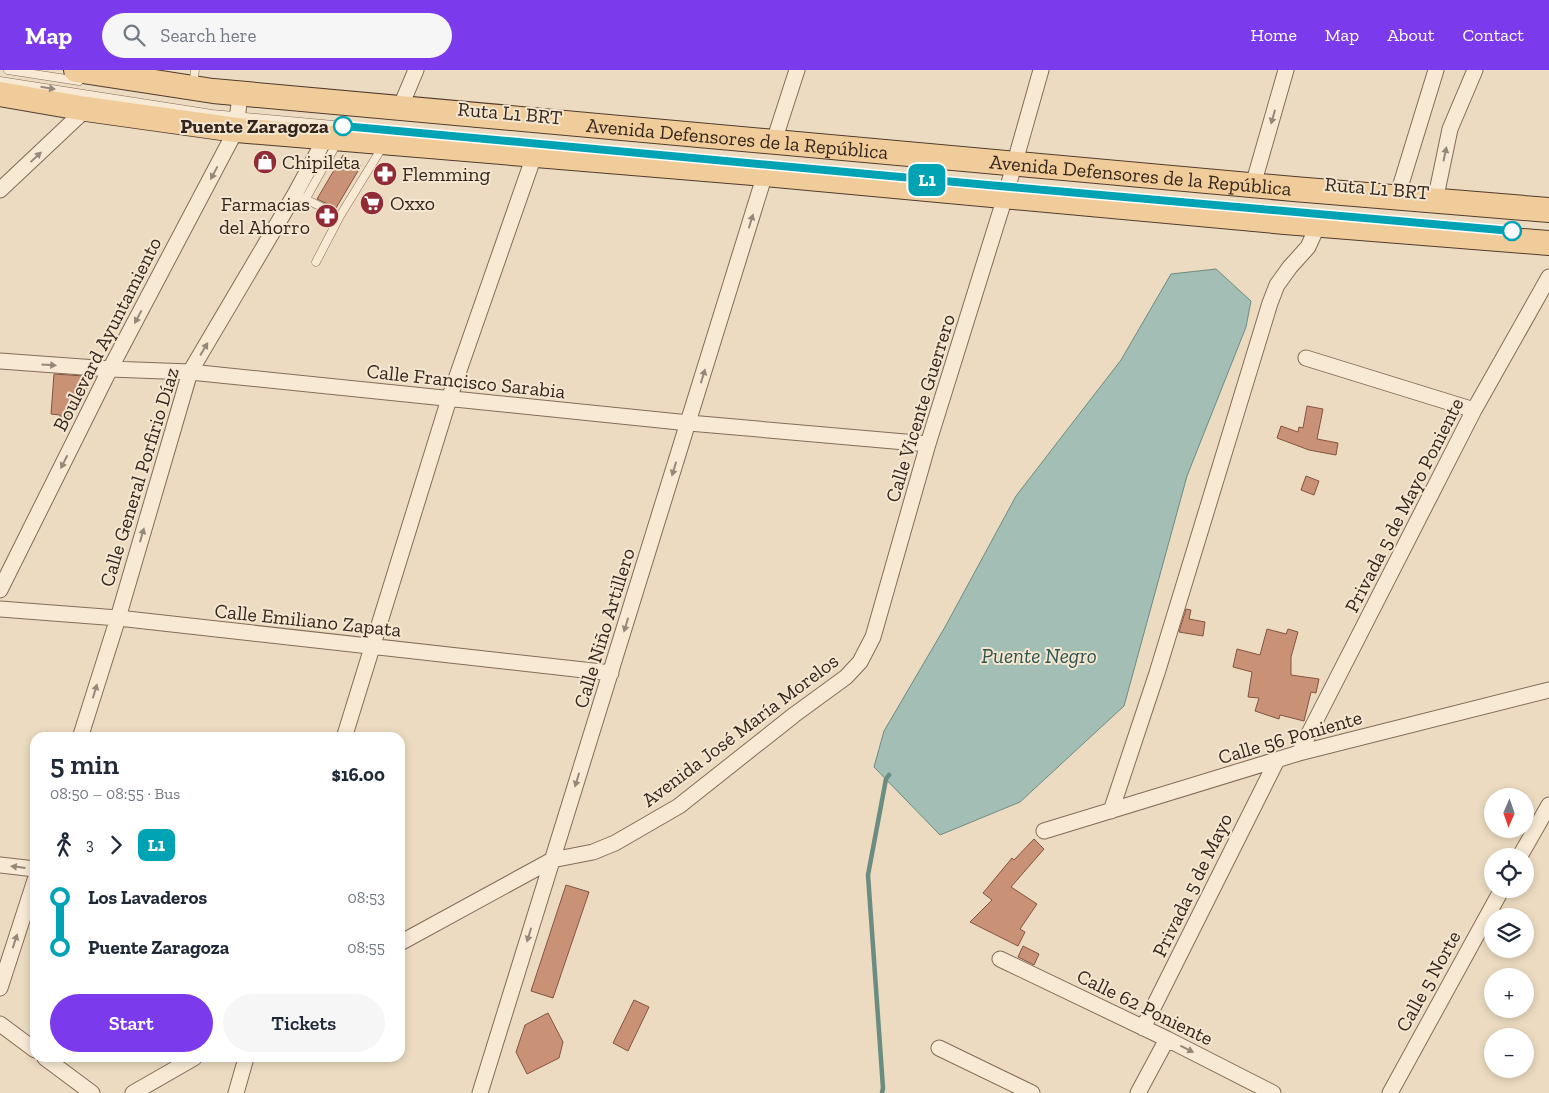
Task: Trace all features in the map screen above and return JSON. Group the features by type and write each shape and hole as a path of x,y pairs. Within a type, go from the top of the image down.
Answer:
{"main road":[{"name":"Avenida Defensores de la República","path":"92,74 194,79 239,109 333,144 378,149 534,156 765,174 1009,180 1397,197 1549,210"},
{"name":"Avenida Defensores de la República","path":"0,94 86,109 400,108 774,141 1009,180 1318,225 1549,244"}],"street":[{"path":"400,108 416,70"},
{"path":"774,141 797,70"},
{"name":"Calle Vicente Guerrero","path":"860,662 873,637 928,444 1041,70"},
{"path":"1259,190 1286,70"},
{"path":"1397,197 1436,70"},
{"path":"1435,201 1450,129 1475,70"},
{"path":"0,190 86,109"},
{"name":"Boulevard Ayuntamiento","path":"0,590 239,109"},
{"name":"Calle General Porfirio Díaz","path":"82,732 118,618 190,372 333,144"},
{"path":"346,732 449,399 534,156"},
{"name":"Calle Niño Artillero","path":"480,1093 765,174"},
{"path":"1111,811 1157,672 1276,285 1308,247 1318,225"},
{"name":"Privada 5 de Mayo Poniente","path":"1300,754 1474,410 1549,277"},
{"path":"1306,358 1474,410"},
{"name":"Calle Francisco Sarabia","path":"0,362 110,370 190,372 689,423 928,444"},
{"name":"Calle Emiliano Zapata","path":"0,609 118,618 611,673"},
{"name":"Avenida José María Morelos","path":"405,940 552,860 593,852 615,843 679,806 794,715 846,677 860,662"},
{"name":"Calle 56 Poniente","path":"1044,831 1277,760 1549,690"},
{"name":"Privada 5 de Mayo","path":"1143,1028 1277,760"},
{"path":"1524,848 1549,804"},
{"path":"0,864 30,868"},
{"path":"0,988 30,895"},
{"name":"Calle 5 Norte","path":"1390,1093 1497,898"},
{"name":"Calle 62 Poniente","path":"1000,959 1167,1039 1273,1093"},
{"path":"0,1024 30,1046"},
{"path":"1138,1093 1167,1039"},
{"path":"939,1048 1032,1093"},
{"path":"50,1062 92,1093"},
{"path":"133,1093 187,1062"},
{"path":"236,1093 245,1062"}],"lane":[{"path":"8,70 92,74"},
{"name":"Ruta L1 BRT","path":"0,81 212,114 239,109 455,136"},
{"path":"316,262 378,149"},
{"name":"Ruta L1 BRT","path":"1259,190 1373,204"},
{"path":"300,197 340,216"}],"water":[{"name":"Puente Negro","path":"1216,269 1251,301 1246,327 1187,476 1124,706 1020,802 940,835 874,767 884,731 945,627 1016,496 1121,360 1171,274"}],"building":[{"path":"343,155 361,166 336,208 317,199"},
{"path":"54,374 84,376 87,387 83,394 74,393 72,418 51,414"},
{"path":"1307,406 1323,409 1317,439 1338,443 1336,455 1309,450 1277,438 1281,426 1298,432 1299,427 1303,428"},
{"path":"1306,476 1319,481 1314,495 1301,490"},
{"path":"1186,609 1191,610 1189,619 1205,622 1203,636 1179,632"},
{"path":"1267,629 1286,634 1288,629 1298,632 1291,657 1291,675 1319,679 1316,693 1311,692 1304,721 1280,715 1279,719 1255,711 1259,698 1248,697 1252,672 1233,667 1237,649 1260,655"},
{"path":"1034,839 1044,849 1011,887 1037,904 1020,929 1025,932 1018,946 970,922 992,900 983,893 1012,858 1014,860"},
{"path":"566,885 589,892 553,998 531,991"},
{"path":"1023,946 1039,954 1034,965 1018,957"},
{"path":"634,1000 649,1007 628,1051 613,1043"},
{"path":"548,1013 563,1042 559,1058 527,1074 516,1052 525,1025"}],"waterway":[{"path":"882,1093 868,875 886,779 889,775"}],"bus line":[{"name":"L1","path":"343,126 1512,231"}],"place":[{"name":"Puente Zaragoza","path":"343,126"},
{"name":"Chipileta","path":"265,162"},
{"name":"Flemming","path":"385,174"},
{"name":"Oxxo","path":"372,203"},
{"name":"Farmacias del Ahorro","path":"327,216"}]}
